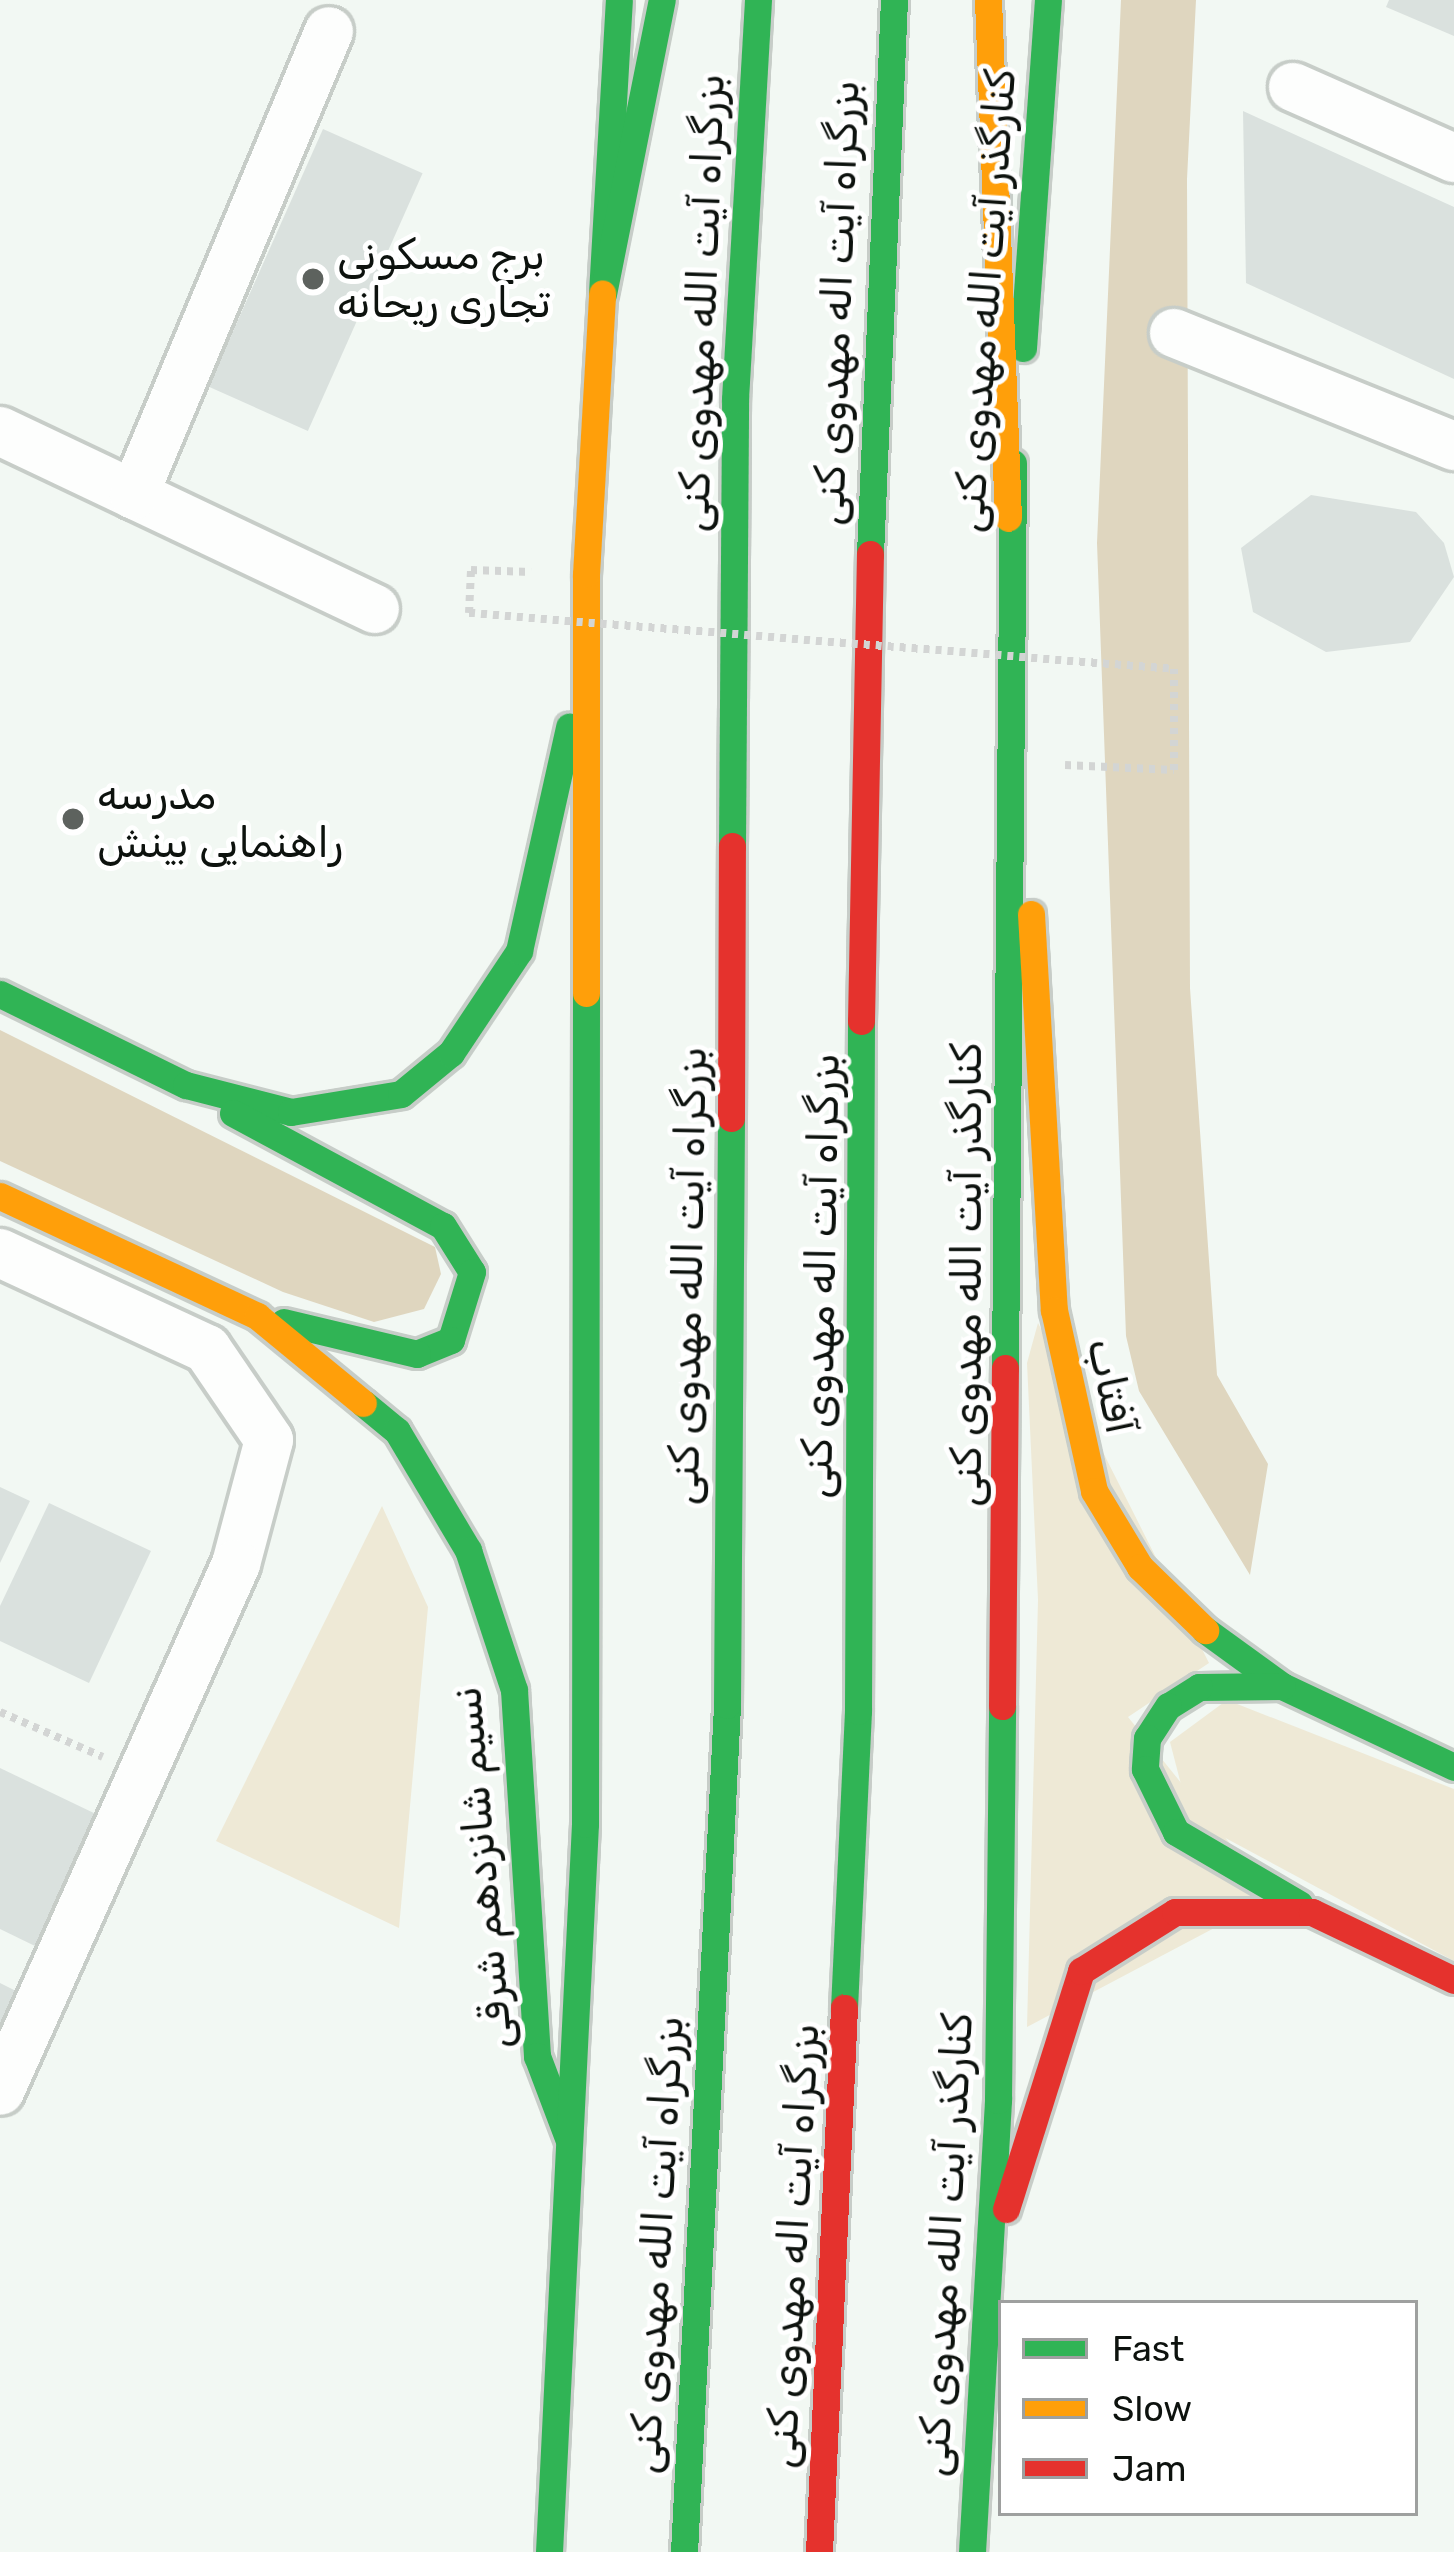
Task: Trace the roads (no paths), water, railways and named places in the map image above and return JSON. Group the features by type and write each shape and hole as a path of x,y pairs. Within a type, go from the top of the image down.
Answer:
{"main road":[{"path":"186,1085 292,1112 373,1106 424,1079 473,1024 519,951 566,755 586,574 620,0"},
{"path":"603,293 662,0"},
{"name":"بزرگراه آیت الله مهدوی کنی","path":"684,2552 727,1705 735,399 758,0"},
{"name":"بزرگراه آیت اله مهدوی کنی","path":"819,2552 858,1711 863,708 894,0"},
{"path":"988,0 1008,518"},
{"name":"کنارگذر آیت الله مهدوی کنی","path":"972,2552 991,2263 1011,835 1008,518 1048,0"},
{"path":"549,2552 568,2138 592,1323 586,574"},
{"name":"آفتاب","path":"1011,835 1039,975 1054,1310 1077,1442 1140,1567 1282,1686 1454,1767"},
{"path":"0,994 186,1085 443,1226 472,1272 451,1340 417,1354 257,1316"},
{"name":"نسیم شانزدهم شرقی","path":"0,1196 257,1316 397,1430 498,1626 522,1757 537,2056 568,2138"},
{"path":"1282,1686 1198,1687 1168,1706 1147,1738 1145,1769 1176,1832 1312,1912 1454,1980"},
{"path":"991,2263 1058,2018 1082,1971 1175,1912 1312,1912"}],"street":[{"path":"134,495 329,31"},
{"path":"1293,87 1454,158"},
{"path":"1174,333 1454,446"},
{"path":"0,431 375,609"},
{"path":"0,1253 207,1349 268,1440 236,1564 0,2091"}],"place":[{"name":"برج مسکونی تجاری ریحانه","path":"313,279"},
{"name":"مدرسه راهنمایی بینش","path":"73,819"}]}
